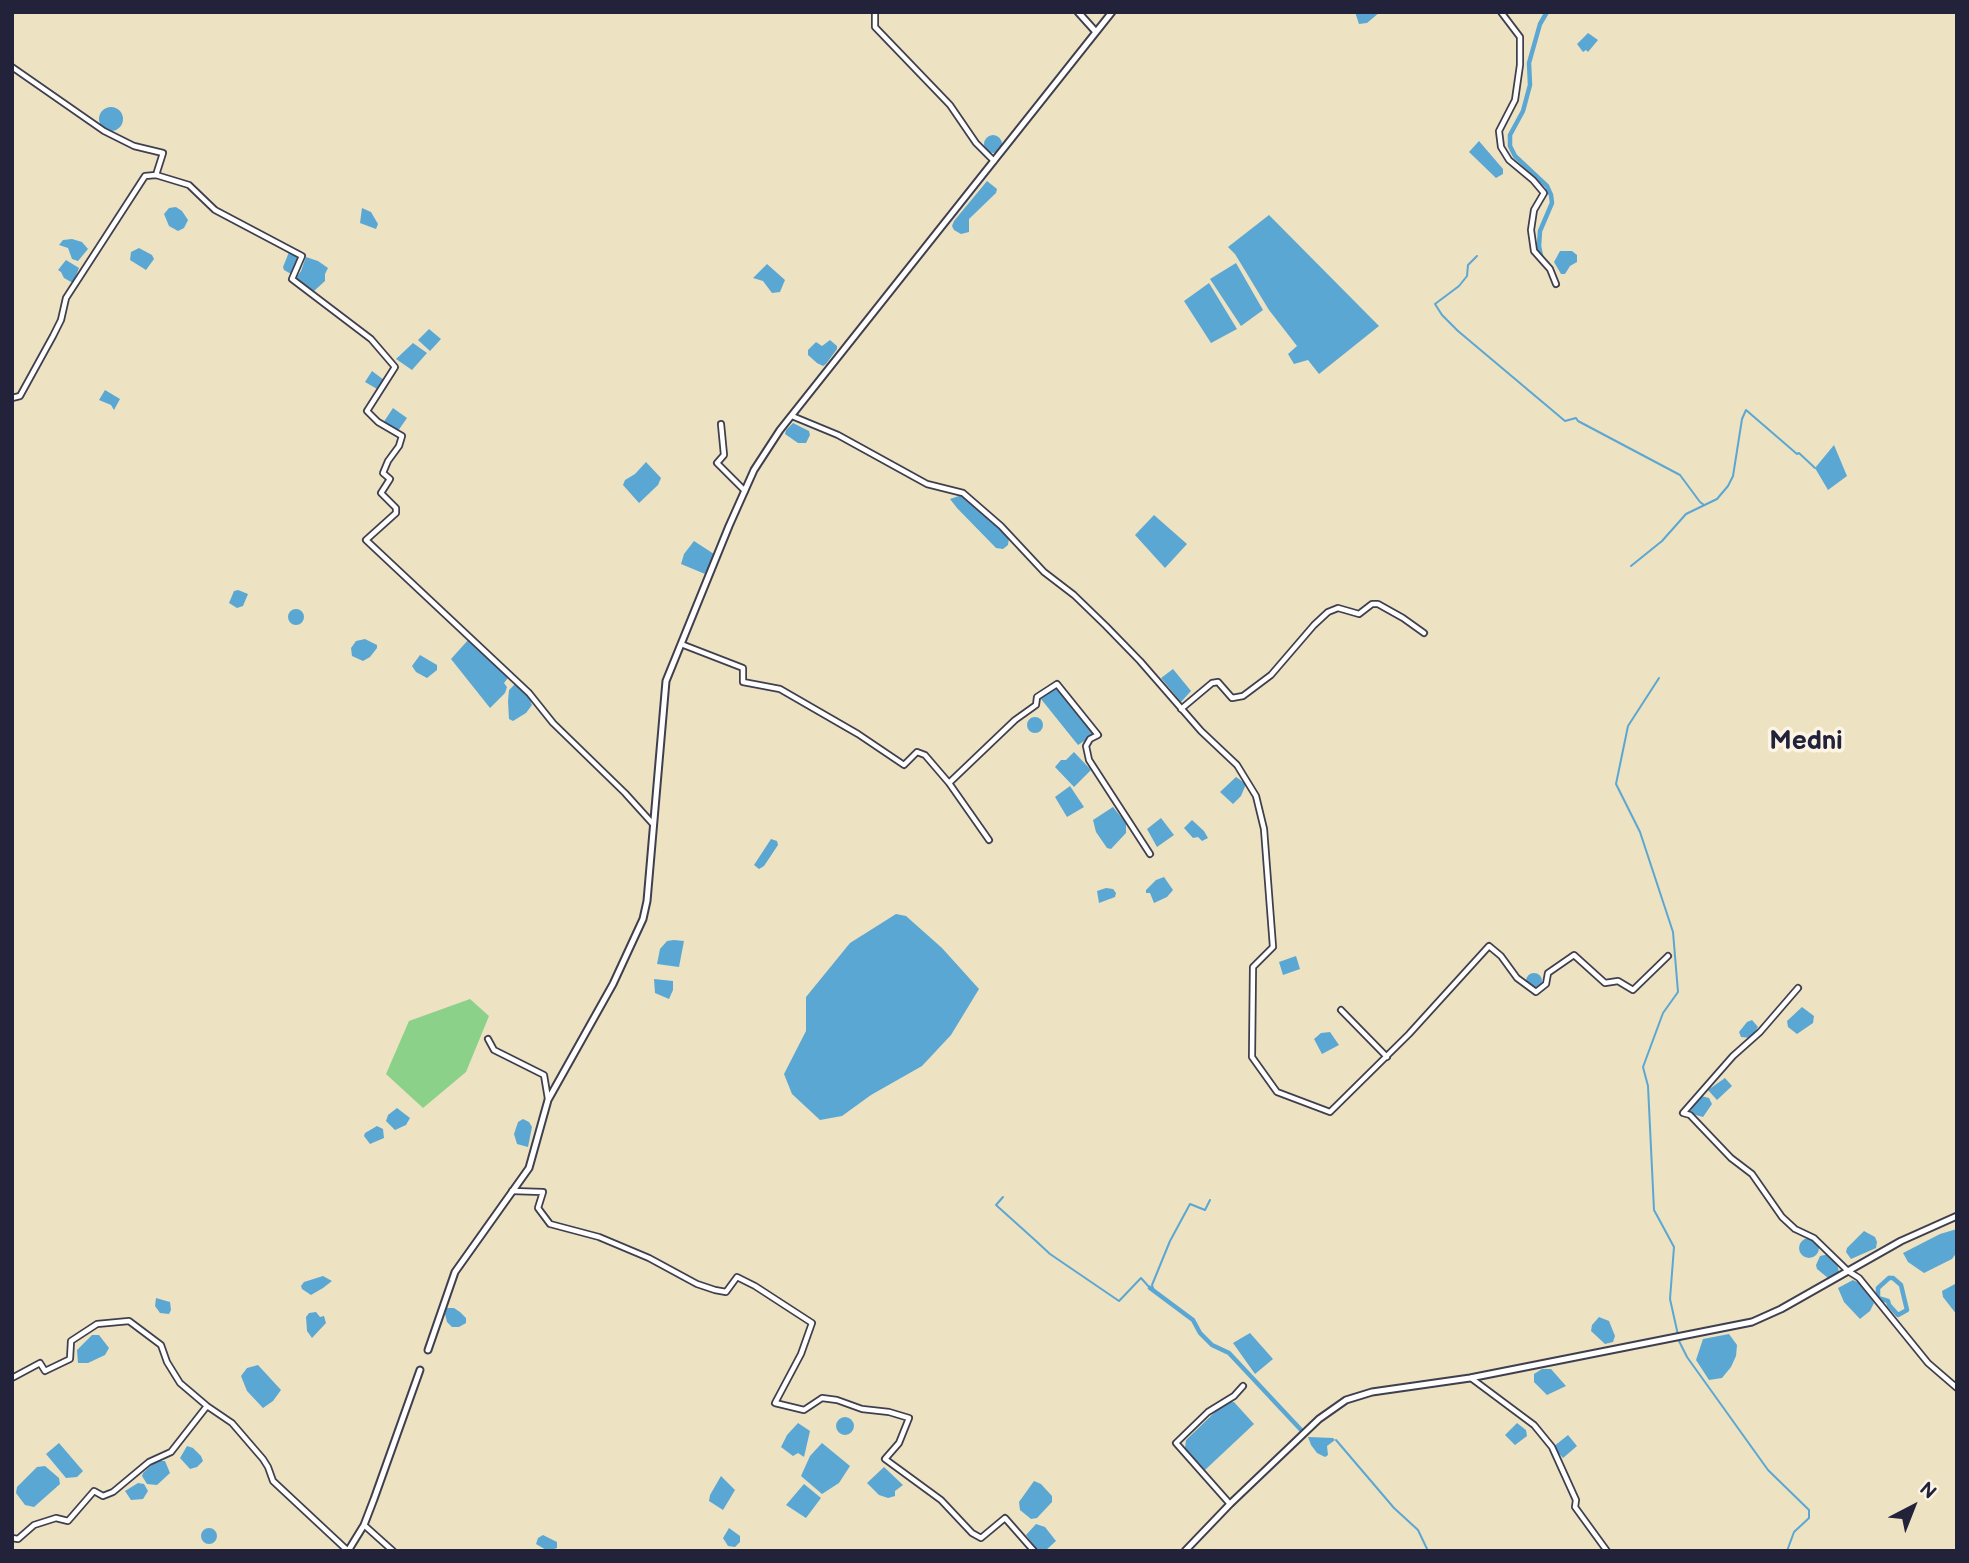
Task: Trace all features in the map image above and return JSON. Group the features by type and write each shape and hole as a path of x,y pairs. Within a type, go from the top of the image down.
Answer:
{"main road":[{"path":"1078,12 1096,32"},
{"path":"428,1350 455,1272 529,1168 548,1100 613,984 643,919 647,901 666,681 754,471 780,430 948,222 1112,12"},
{"path":"1185,1551 1319,1419 1346,1400 1372,1392 1470,1378 1752,1322 1781,1309 1901,1241 1957,1216"},
{"path":"348,1551 363,1525 420,1370"}],"street":[{"path":"874,12 875,27 950,105 976,143 994,161"},
{"path":"1501,12 1520,37 1520,65 1515,100 1499,131 1501,147 1509,160 1544,193 1534,210 1531,230 1534,251 1550,269 1556,284"},
{"path":"12,67 104,131 134,146 163,153 156,175"},
{"path":"12,398 20,396 61,320 66,298 145,176 156,175 189,185 215,209 302,256 292,279 371,339 395,366 367,411 378,422 402,436 383,473 390,479 381,493 396,508 396,513 366,540 529,693 554,723 653,824"},
{"path":"792,416 838,436 927,484 963,493 1001,526 1044,572 1106,626 1140,660 1181,709 1237,765 1256,796 1264,829 1273,947 1253,967 1252,1057 1277,1092 1330,1112 1387,1057 1489,946 1501,956 1517,978 1536,992 1546,984 1548,973 1574,955 1605,983 1618,981 1633,990 1668,956"},
{"path":"721,424 724,455 717,463 745,491"},
{"path":"1181,709 1212,683 1218,682 1232,698 1242,696 1271,675 1314,625 1328,612 1338,608 1359,614 1372,604 1378,604 1424,632"},
{"path":"681,644 743,668 743,682 780,689 858,734 904,765 917,752 925,755 949,783 989,840"},
{"path":"949,783 1015,720 1036,705 1037,697 1057,684 1097,735 1090,738 1086,746 1089,760 1150,854"},
{"path":"1798,988 1760,1032 1732,1056 1682,1113 1690,1115 1731,1157 1752,1174 1782,1217 1795,1229 1814,1238 1861,1280 1928,1363 1957,1388"},
{"path":"1341,1010 1387,1057"},
{"path":"488,1039 492,1052 544,1075 548,1100"},
{"path":"513,1191 543,1192 538,1209 550,1224 599,1237 715,1290 726,1292 737,1277 812,1323 801,1354 775,1403 804,1410 822,1398 909,1418 899,1443 885,1459 941,1500 972,1534 981,1538 1004,1518 1034,1551"},
{"path":"12,1378 40,1363 46,1371 70,1359 71,1341 97,1324 129,1321 160,1345 180,1383 232,1423 268,1466 272,1480 348,1551"},
{"path":"1470,1378 1534,1425 1552,1447 1576,1500 1575,1507 1606,1551"},
{"path":"1230,1504 1176,1443 1208,1412 1234,1396 1243,1386"},
{"path":"12,1538 18,1539 34,1525 57,1518 68,1521 94,1491 103,1496 113,1492 149,1462 171,1452 207,1406"},
{"path":"363,1525 393,1551"}],"green space":[{"path":"470,999 489,1016 466,1072 423,1108 386,1074 409,1021"}],"water":[{"path":"1355,12 1380,12 1367,23 1359,24"},
{"path":"1588,33 1598,40 1588,52 1583,52 1577,44"},
{"path":"111,107 119,111 123,119 119,127 111,131 103,127 99,119 103,111"},
{"path":"993,135 999,138 1002,144 999,150 993,153 987,150 984,144 987,138"},
{"path":"1479,141 1503,169 1503,174 1496,178 1469,152"},
{"path":"987,181 997,189 996,193 969,219 969,232 961,234 954,230 954,221"},
{"path":"176,207 188,220 184,228 178,231 169,226 164,214 169,208"},
{"path":"362,208 371,212 378,224 376,229 360,223"},
{"path":"1269,215 1379,326 1319,374 1308,360 1294,364 1288,354 1297,346 1269,310 1228,247"},
{"path":"63,240 82,242 88,249 78,261 72,259 68,248 59,245"},
{"path":"139,248 154,259 146,270 130,260 131,252"},
{"path":"1560,251 1572,251 1577,255 1577,262 1570,266 1565,274 1561,274 1554,262"},
{"path":"289,252 299,257 291,274 283,267"},
{"path":"306,257 328,268 325,281 314,291 296,278"},
{"path":"66,260 79,268 73,283 64,278 58,270"},
{"path":"1236,263 1263,310 1241,326 1210,279"},
{"path":"767,264 785,280 780,292 772,293 763,281 753,278"},
{"path":"1209,283 1237,329 1211,343 1184,301"},
{"path":"429,329 441,339 430,351 418,340"},
{"path":"830,340 837,349 823,366 808,355 808,350 816,342 822,346"},
{"path":"413,343 427,353 412,370 396,359"},
{"path":"372,371 384,380 379,390 365,382"},
{"path":"105,390 120,399 114,410 111,405 99,400"},
{"path":"393,408 407,418 398,431 383,423"},
{"path":"793,423 809,431 806,443 798,443 785,434"},
{"path":"1834,445 1847,476 1828,490 1815,468"},
{"path":"646,462 661,478 658,485 639,503 623,485 625,480"},
{"path":"962,495 1001,529 1009,538 1008,545 1003,549 996,548 950,499"},
{"path":"1154,515 1187,544 1165,568 1135,535"},
{"path":"694,541 714,554 705,574 681,564 684,554"},
{"path":"234,591 248,594 243,606 237,608 229,603"},
{"path":"296,609 302,611 302,623 296,625 290,623 288,617 290,611"},
{"path":"365,639 377,645 377,648 363,661 352,656 351,648 356,641"},
{"path":"469,639 508,678 504,683 507,687 505,693 490,708 451,659"},
{"path":"420,655 437,665 437,670 427,678 416,672 412,666"},
{"path":"1173,669 1191,691 1181,702 1161,678"},
{"path":"515,684 529,697 532,705 526,713 513,721 509,719 508,701 509,690"},
{"path":"1057,687 1095,734 1078,745 1041,699"},
{"path":"1035,717 1041,719 1041,731 1035,733 1029,731 1027,725 1029,719"},
{"path":"1074,752 1091,770 1074,787 1055,767"},
{"path":"1236,777 1246,784 1241,796 1233,804 1220,792"},
{"path":"1070,786 1084,807 1067,817 1055,797"},
{"path":"1113,807 1126,823 1126,833 1111,849 1107,848 1096,832 1093,820"},
{"path":"1161,818 1174,835 1157,847 1147,829"},
{"path":"1192,820 1208,838 1202,841 1198,837 1193,838 1184,828"},
{"path":"771,839 777,841 778,845 759,869 754,865"},
{"path":"1164,877 1173,890 1167,897 1154,903 1146,890 1156,880"},
{"path":"1113,889 1115,897 1099,903 1097,891"},
{"path":"896,914 906,916 942,948 979,989 951,1035 922,1066 871,1095 842,1116 820,1120 792,1094 784,1074 806,1031 806,997 850,943"},
{"path":"667,941 684,941 679,967 657,964 660,949"},
{"path":"1296,956 1300,969 1283,975 1279,962"},
{"path":"1531,973 1537,973 1542,981 1540,987 1531,989 1526,984 1526,978"},
{"path":"654,979 673,981 669,999 655,993"},
{"path":"1802,1007 1814,1016 1813,1023 1797,1034 1788,1027 1787,1021"},
{"path":"1752,1020 1758,1027 1751,1038 1741,1037 1739,1032"},
{"path":"1330,1032 1339,1045 1322,1054 1314,1039 1321,1033"},
{"path":"1725,1078 1732,1086 1717,1100 1708,1090"},
{"path":"1701,1096 1709,1098 1712,1104 1703,1117 1689,1113"},
{"path":"397,1108 410,1118 406,1125 395,1130 386,1121 388,1115"},
{"path":"523,1119 532,1127 528,1147 517,1144 514,1134 518,1122"},
{"path":"377,1126 383,1129 384,1138 370,1144 364,1136 365,1133"},
{"path":"1957,1229 1957,1252 1952,1259 1924,1273 1908,1262 1903,1253 1940,1234"},
{"path":"1864,1231 1875,1237 1876,1248 1851,1259 1846,1252 1847,1248"},
{"path":"1809,1238 1816,1241 1819,1248 1816,1255 1809,1258 1802,1255 1799,1248 1802,1241"},
{"path":"1829,1254 1837,1264 1839,1272 1828,1278 1816,1265 1820,1256"},
{"path":"323,1276 332,1281 311,1295 302,1289 304,1282"},
{"path":"1853,1280 1861,1284 1874,1303 1870,1311 1860,1319 1844,1302 1838,1288"},
{"path":"1955,1284 1957,1315 1943,1297 1942,1291"},
{"path":"156,1298 170,1302 169,1314 160,1313 155,1306"},
{"path":"447,1308 460,1312 466,1318 466,1323 452,1327 447,1322"},
{"path":"316,1312 320,1317 324,1316 326,1323 312,1338 307,1331 306,1317 309,1313"},
{"path":"1599,1317 1609,1321 1615,1336 1613,1342 1605,1344 1591,1331 1592,1325"},
{"path":"1250,1333 1273,1359 1255,1374 1233,1343"},
{"path":"1729,1334 1737,1345 1736,1356 1722,1378 1709,1380 1696,1360 1703,1339"},
{"path":"92,1335 99,1335 109,1348 105,1355 88,1363 78,1363 77,1350"},
{"path":"258,1365 281,1390 273,1401 263,1408 247,1391 241,1376 247,1368"},
{"path":"1542,1369 1551,1369 1566,1386 1547,1395 1534,1382 1534,1374"},
{"path":"1229,1402 1234,1402 1254,1424 1205,1470 1185,1448 1186,1440"},
{"path":"845,1417 851,1420 854,1426 851,1432 845,1435 839,1432 836,1426 839,1420"},
{"path":"798,1423 810,1431 804,1457 798,1453 793,1456 781,1447"},
{"path":"1517,1423 1526,1430 1527,1436 1515,1445 1505,1435"},
{"path":"1568,1435 1577,1446 1563,1458 1553,1447"},
{"path":"1308,1437 1335,1440 1327,1446 1328,1455 1325,1457 1317,1453"},
{"path":"59,1443 83,1471 77,1477 66,1478 46,1454"},
{"path":"822,1443 850,1466 839,1483 822,1494 801,1476 810,1456"},
{"path":"187,1446 201,1456 203,1461 197,1467 190,1469 180,1458"},
{"path":"156,1461 165,1461 170,1473 157,1485 147,1484 143,1473"},
{"path":"45,1466 59,1478 60,1484 34,1507 25,1505 16,1493 17,1487 37,1467"},
{"path":"884,1467 903,1485 895,1491 895,1496 888,1498 879,1495 867,1483"},
{"path":"721,1476 735,1490 723,1510 709,1501"},
{"path":"1034,1481 1041,1484 1052,1496 1052,1502 1037,1518 1031,1519 1020,1510 1019,1502"},
{"path":"138,1483 144,1484 148,1491 143,1499 131,1500 125,1491"},
{"path":"804,1484 821,1498 806,1518 786,1505"},
{"path":"1036,1524 1045,1527 1056,1541 1045,1551 1038,1551 1026,1535"},
{"path":"206,1528 212,1528 217,1536 215,1542 206,1544 201,1539 201,1533"},
{"path":"729,1528 740,1536 740,1542 735,1547 728,1546 723,1538"},
{"path":"543,1535 557,1542 557,1548 548,1551 536,1544 538,1538"}],"waterway":[{"path":"1541,256 1540,231 1552,203 1551,195 1547,186 1515,156 1510,146 1510,135 1523,111 1530,85 1529,63 1540,24 1547,12"},
{"path":"1477,256 1468,265 1467,276 1459,286 1435,304 1442,315 1565,421 1576,418 1680,475 1704,505"},
{"path":"1631,566 1662,541 1686,514 1717,499 1728,486 1733,476 1742,419 1746,410 1815,468"},
{"path":"1659,678 1628,726 1616,784 1640,832 1673,932 1678,992 1663,1013 1643,1067 1648,1086 1654,1210 1674,1247 1670,1299 1678,1335"},
{"path":"1003,1197 996,1205 1050,1254 1119,1301 1141,1278 1150,1288"},
{"path":"1154,1291 1152,1285 1170,1241 1190,1204 1205,1210 1210,1200"},
{"path":"1889,1278 1901,1285 1907,1310 1898,1315 1888,1301 1878,1298 1878,1288 1889,1278"},
{"path":"1150,1288 1193,1320 1200,1333 1212,1345 1229,1353 1303,1432"},
{"path":"1679,1341 1687,1357 1768,1470 1809,1510 1809,1518 1794,1532 1787,1551"},
{"path":"1336,1440 1394,1508 1418,1530 1428,1551"}],"district":[{"name":"Medni","path":"1806,742"}]}
